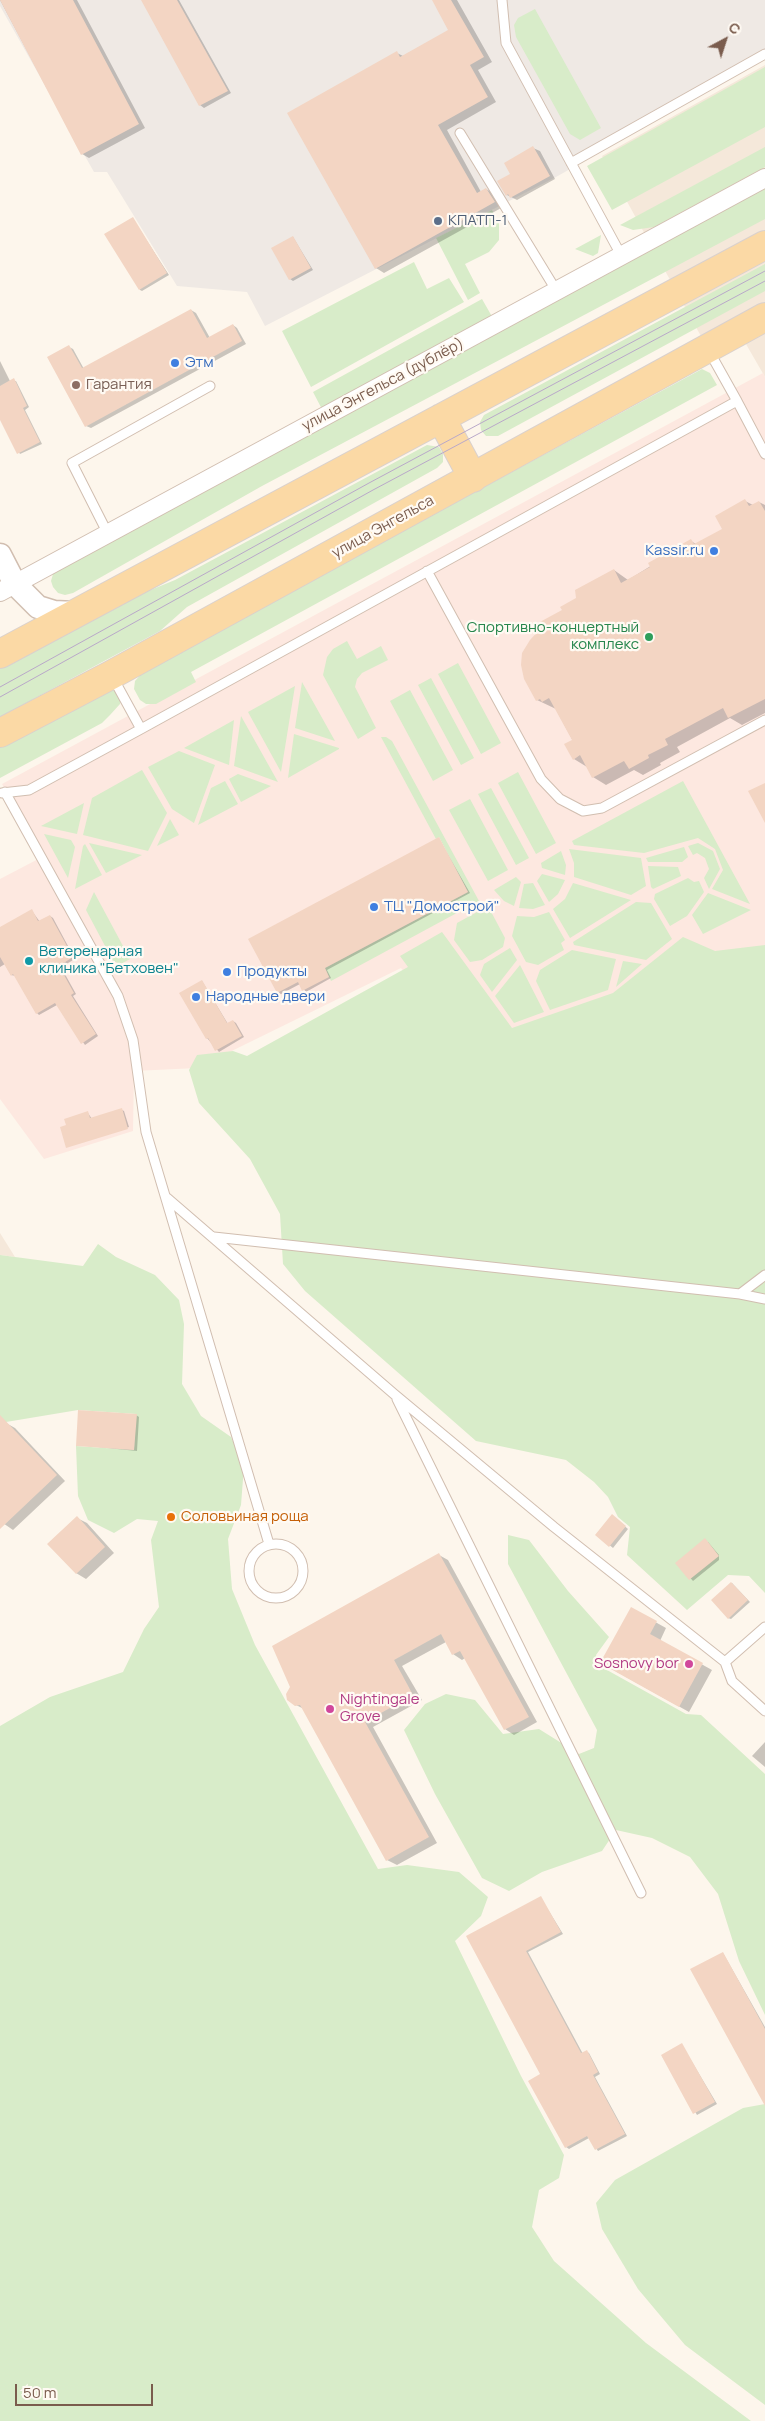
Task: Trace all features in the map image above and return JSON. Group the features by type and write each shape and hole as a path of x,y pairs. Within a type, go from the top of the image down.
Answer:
{"main road":[{"path":"0,654 765,245"},
{"name":"улица Энгельса","path":"0,733 111,675 765,317"},
{"path":"441,418 473,478"}],"street":[{"name":"улица Энгельса (дублёр)","path":"7,588 765,178"},
{"path":"0,555 7,588 38,607 54,612 75,613"}],"lane":[{"path":"502,0 506,43 621,255"},
{"path":"571,163 765,54"},
{"path":"460,133 556,290"},
{"path":"708,349 765,454"},
{"path":"108,534 72,463 210,386"},
{"path":"269,1544 146,1132 133,1040 118,996 3,793 29,790 737,401"},
{"path":"427,571 541,779 560,800 583,811 602,808 765,720"},
{"path":"111,675 141,729"},
{"path":"166,1198 214,1237 394,1394 554,1527 725,1662 732,1681 765,1711"},
{"path":"214,1237 740,1294 765,1299"},
{"path":"740,1294 765,1275"},
{"path":"394,1394 640,1893"},
{"path":"280,1543 294,1549 303,1562 303,1576 300,1585 288,1596 275,1598 260,1594 249,1576 250,1562 256,1551 269,1544 280,1543"},
{"path":"725,1662 765,1627"}],"shaded area":[{"path":"0,0 765,0 765,59 556,177 265,326 247,292 177,286 107,172 94,172 0,6"},
{"path":"765,65 765,377 739,332 708,349 602,156"},
{"path":"763,373 765,377 765,949 461,1048 401,968 197,1068 134,1071 133,1131 44,1159 0,1099 0,879 44,856 2,784"},
{"path":"0,1233 15,1257 0,1255"}],"green space":[{"path":"535,9 601,128 580,140 570,134 516,37 514,25 518,18"},
{"path":"765,67 765,127 612,210 587,166"},
{"path":"765,147 765,167 654,227 633,230 620,225"},
{"path":"765,181 765,219 262,486 73,593 65,595 58,593 53,587 51,581 53,574 58,569"},
{"path":"492,210 499,223 499,240 489,252 465,264 480,293 468,300 436,238"},
{"path":"601,235 598,253 593,256 575,249"},
{"path":"414,262 427,289 449,278 464,302 311,387 282,331"},
{"path":"765,264 765,291 498,436 486,436 481,430 480,422 484,415"},
{"path":"482,299 494,320 324,413 313,392"},
{"path":"702,369 710,373 717,385 191,672 196,682 156,704 146,704 140,700 134,689 135,681 143,672"},
{"path":"427,445 439,447 443,454 443,462 437,468 187,607 160,631 0,717 0,668 136,596 175,580"},
{"path":"347,641 357,659 381,646 388,660 362,673 357,679 355,687 376,728 358,739 323,675 327,657 333,649"},
{"path":"458,663 501,743 481,754 438,674"},
{"path":"431,678 474,758 461,765 418,685"},
{"path":"302,682 335,741 295,728"},
{"path":"295,686 281,772 248,712"},
{"path":"109,688 115,689 121,698 120,704 102,723 0,778 0,747"},
{"path":"410,690 453,770 433,781 390,701"},
{"path":"241,716 278,782 234,766"},
{"path":"234,720 229,765 184,748"},
{"path":"294,734 339,748 339,749 288,778"},
{"path":"381,737 386,737 392,741 479,901 331,981 325,968 468,892 439,837 436,839"},
{"path":"179,751 215,765 194,823 172,809 148,767"},
{"path":"142,770 167,813 148,851 83,835 92,798"},
{"path":"518,772 556,843 536,854 498,783"},
{"path":"238,774 271,786 241,802 229,779"},
{"path":"225,781 238,804 198,825 211,788"},
{"path":"683,781 750,904 712,889 723,870 715,849 698,838 644,853 574,845 572,841"},
{"path":"491,788 529,858 516,865 478,794"},
{"path":"470,799 508,870 488,881 449,810"},
{"path":"84,803 77,834 41,826"},
{"path":"170,819 179,835 157,846"},
{"path":"44,834 71,840 75,847 68,878"},
{"path":"89,843 142,855 106,873"},
{"path":"698,843 713,851 720,869 709,889 704,878 709,869 705,858 697,853 693,855 688,846"},
{"path":"85,844 102,875 75,889 83,846"},
{"path":"684,847 688,857 682,862 648,862 646,858"},
{"path":"569,849 641,858 646,886 631,895 574,877 574,863"},
{"path":"561,851 566,865 565,875 542,868 541,863"},
{"path":"648,866 678,867 681,876 653,889 651,887"},
{"path":"542,874 565,880 558,894 549,902 537,881"},
{"path":"516,877 521,882 514,906 504,901 494,890"},
{"path":"688,878 694,882 699,881 704,892 687,916 670,926 654,899 655,894"},
{"path":"533,883 545,905 533,909 519,908 524,884"},
{"path":"573,883 631,900 570,938 553,909 565,899"},
{"path":"94,892 130,959 121,964 113,961 86,910"},
{"path":"708,893 751,910 703,934 692,915"},
{"path":"636,902 651,903 672,939 646,960 574,945 573,942"},
{"path":"488,906 505,938 503,947 482,960 470,962 454,940 457,923"},
{"path":"549,912 565,940 561,943 564,950 538,965 526,962 512,936 517,916 534,917"},
{"path":"442,932 512,1028 613,993 683,937 715,951 765,945 765,1593 749,1576 728,1575 687,1610 627,1555 630,1527 618,1517 608,1497 594,1482 566,1460 476,1441 305,1291 283,1264 280,1214 250,1159 199,1103 189,1070 197,1055 233,1051 247,1056 408,967 400,956"},
{"path":"510,948 517,960 492,992 480,975 484,964"},
{"path":"572,950 616,959 608,990 550,1010 536,981 540,970"},
{"path":"623,961 642,964 616,987"},
{"path":"520,965 544,1012 514,1023 495,996"},
{"path":"98,1244 116,1257 155,1275 179,1300 184,1324 182,1384 201,1416 231,1437 244,1466 241,1505 228,1539 232,1589 255,1645 378,1869 407,1865 459,1872 488,1897 481,1916 455,1941 521,2076 564,2155 559,2178 539,2190 532,2227 554,2261 646,2343 751,2421 0,2421 0,1726 50,1697 123,1672 144,1629 159,1607 151,1540 158,1521 137,1519 114,1533 88,1520 78,1496 76,1446 134,1450 136,1414 78,1410 6,1422 0,1427 0,1255 83,1266"},
{"path":"508,1535 529,1540 568,1591 609,1637 596,1655 598,1665 686,1714 701,1715 765,1774 765,2015 739,1961 718,1894 690,1857 652,1838 616,1830 602,1851 542,1872 509,1891 482,1878 435,1794 404,1730 425,1704 446,1694 475,1700 503,1734 539,1729 579,1754 594,1748 597,1730 508,1564"},
{"path":"765,2104 765,2405 685,2345 638,2289 602,2229 596,2203 615,2180 743,2108"}],"building":[{"path":"0,0 73,0 139,124 81,155"},
{"path":"141,0 177,0 228,91 199,106"},
{"path":"432,0 451,0 484,57 470,65 488,97 438,125 477,193 486,188 495,202 375,269 287,113 397,51 400,57 448,30"},
{"path":"533,146 550,176 510,198 508,194 506,196 497,181 510,174 504,163"},
{"path":"133,217 167,273 139,290 104,234"},
{"path":"293,236 311,268 289,280 271,248"},
{"path":"191,309 207,338 233,324 242,341 85,427 47,357 69,345 82,368"},
{"path":"14,378 27,406 23,408 40,442 17,454 0,420 0,386"},
{"name":"Спортивно-концертный комплекс","path":"745,499 749,506 759,501 765,511 765,699 728,718 723,708 665,739 668,745 648,755 649,758 629,769 624,761 592,778 580,755 573,760 564,744 572,740 549,698 542,702 540,699 536,701 524,679 521,665 522,653 541,628 538,623 562,610 560,607 576,598 575,590 614,569 621,583 650,567 648,563 691,539 694,544 722,529 715,516"},
{"path":"765,783 765,823 748,791"},
{"name":"ТЦ \"Домострой\"","path":"439,837 468,892 325,968 329,977 302,991 298,982 277,993 248,939"},
{"name":"Ветеренарная клиника \"Бетховен\"","path":"32,909 38,921 50,915 73,957 59,966 74,993 71,995 96,1034 81,1044 55,1003 36,1014 13,974 11,976 0,957 0,927"},
{"path":"202,980 227,1023 233,1020 242,1036 215,1051 179,993"},
{"path":"122,1108 128,1129 66,1148 60,1127 66,1125 64,1119 88,1111 90,1118"},
{"path":"78,1410 137,1414 134,1450 76,1446"},
{"path":"0,1415 57,1475 0,1529"},
{"path":"612,1514 626,1526 609,1547 595,1535"},
{"path":"77,1516 105,1547 76,1574 47,1544"},
{"path":"705,1538 719,1556 689,1580 675,1563"},
{"name":"Nightingale Grove","path":"439,1553 529,1717 504,1730 460,1651 452,1655 441,1634 394,1660 413,1695 365,1722 429,1837 386,1861 300,1705 295,1706 287,1700 286,1694 290,1687 272,1646"},
{"path":"731,1582 748,1600 728,1619 711,1600"},
{"path":"631,1607 657,1621 650,1634 703,1663 679,1707 600,1663"},
{"path":"541,1896 561,1932 526,1951 581,2053 587,2050 598,2072 593,2075 625,2134 595,2150 587,2136 565,2148 528,2081 540,2074 466,1936"},
{"path":"723,1952 765,2029 765,2106 690,1969"},
{"path":"682,2043 715,2102 693,2114 661,2055"}],"tram line":[{"path":"0,687 369,483 765,271"},
{"path":"0,697 373,490 765,281"}],"place":[{"name":"КПАТП-1","path":"438,221"},
{"name":"Этм","path":"175,363"},
{"name":"Гарантия","path":"76,385"},
{"name":"Kassir.ru","path":"714,551"},
{"name":"Спортивно-концертный комплекс","path":"649,637"},
{"name":"ТЦ \"Домострой\"","path":"374,907"},
{"name":"Ветеренарная клиника \"Бетховен\"","path":"29,961"},
{"name":"Продукты","path":"227,972"},
{"name":"Народные двери","path":"196,997"},
{"name":"Соловьиная роща","path":"171,1517"},
{"name":"Sosnovy bor","path":"689,1664"},
{"name":"Nightingale Grove","path":"330,1709"}]}
